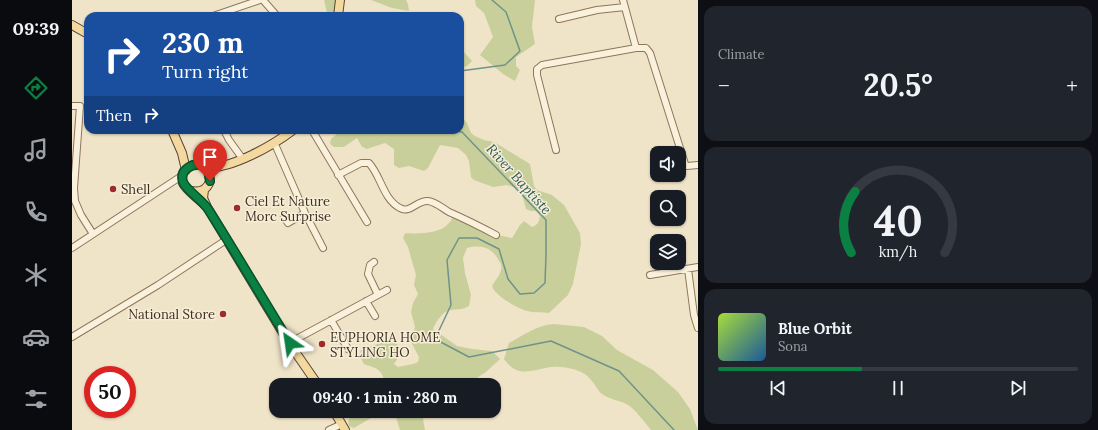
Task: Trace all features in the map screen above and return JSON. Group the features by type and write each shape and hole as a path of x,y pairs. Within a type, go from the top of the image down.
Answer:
{"main road":[{"path":"338,12 340,0"},
{"path":"72,25 84,32"},
{"path":"174,134 182,154 185,186 207,207"},
{"path":"210,178 225,166 274,142 287,134"},
{"path":"182,154 194,164 201,165 206,168 225,166"},
{"path":"184,176 194,164"},
{"path":"191,191 200,192 209,185 210,178 206,168"},
{"path":"204,190 203,198 226,240 313,378"},
{"path":"338,418 344,427"}],"street":[{"path":"225,12 261,0 273,12"},
{"path":"559,19 624,3 636,48"},
{"path":"556,150 537,75 537,69 542,65 636,48 646,48 650,53 685,164 687,166 698,165"},
{"path":"72,106 80,106 74,180 75,201 81,215 93,234"},
{"path":"226,134 242,158"},
{"path":"314,134 366,222"},
{"path":"274,142 305,213 323,248"},
{"path":"338,175 361,163 369,163 384,190 393,203 400,208 405,210 426,201 435,203 448,211 496,234"},
{"path":"72,248 167,185 184,176"},
{"path":"284,217 288,223 305,213"},
{"path":"72,337 154,287 226,240"},
{"path":"374,262 370,265 368,274 378,295"},
{"path":"650,275 698,267"},
{"path":"688,269 694,315 698,328"},
{"path":"290,343 387,290"},
{"path":"366,301 376,316"},
{"path":"331,320 348,349"},
{"path":"329,430 344,427"}],"green space":[{"path":"324,0 342,0 336,11 327,12"},
{"path":"371,0 406,0 409,11 392,8"},
{"path":"475,0 535,0 532,27 535,44 516,57 516,66 520,70 515,81 503,74 480,55 493,37 484,13 476,6"},
{"path":"464,52 472,61 464,67"},
{"path":"464,120 471,133 475,136 494,142 530,164 534,186 537,190 552,195 564,205 580,233 581,244 573,284 568,295 549,313 532,312 512,305 497,293 492,286 501,270 501,265 493,253 482,247 467,248 463,258 465,273 471,295 469,306 462,309 447,311 438,320 433,329 457,346 492,351 500,359 477,378 384,378 379,370 364,364 359,355 361,350 380,343 396,343 403,350 394,364 398,367 418,362 419,357 411,342 415,327 411,312 413,303 418,294 414,285 416,275 408,247 403,238 405,233 434,232 439,230 448,224 455,213 497,235 512,238 524,221 532,227 538,223 540,216 536,211 526,209 521,190 507,185 493,187 474,180 471,177 469,161 466,155 458,148 440,145 428,168 424,171 409,166 399,168 394,165 394,149 385,143 367,149 362,147 357,138 344,147 334,147 330,144 331,139 337,134 464,134"},
{"path":"554,324 584,327 602,336 617,350 653,370 678,392 690,409 698,430 651,430 631,407 602,394 589,377 582,372 568,368 552,367 523,372 510,366 504,359 509,343 536,328"},
{"path":"350,418 371,418 354,428 349,426"},
{"path":"396,418 424,418 425,430 400,430"}],"waterway":[{"name":"River Baptiste","path":"464,70 505,65 520,51 506,12 492,0"},
{"name":"River Baptiste","path":"464,134 546,220 545,283 534,293 520,294 508,279 499,249 477,238 459,238 447,260 451,305 435,339 469,357 551,341 619,371 674,430"}],"place":[{"name":"Shell","path":"113,189"},
{"name":"Ciel Et Nature Morc Surprise","path":"237,208"},
{"name":"National Store","path":"223,314"},
{"name":"EUPHORIA HOME STYLING HO","path":"322,344"}],"route":[{"path":"210,181 210,174 206,168 198,164 188,167 184,172 182,179 185,186 207,207 290,343"}]}
